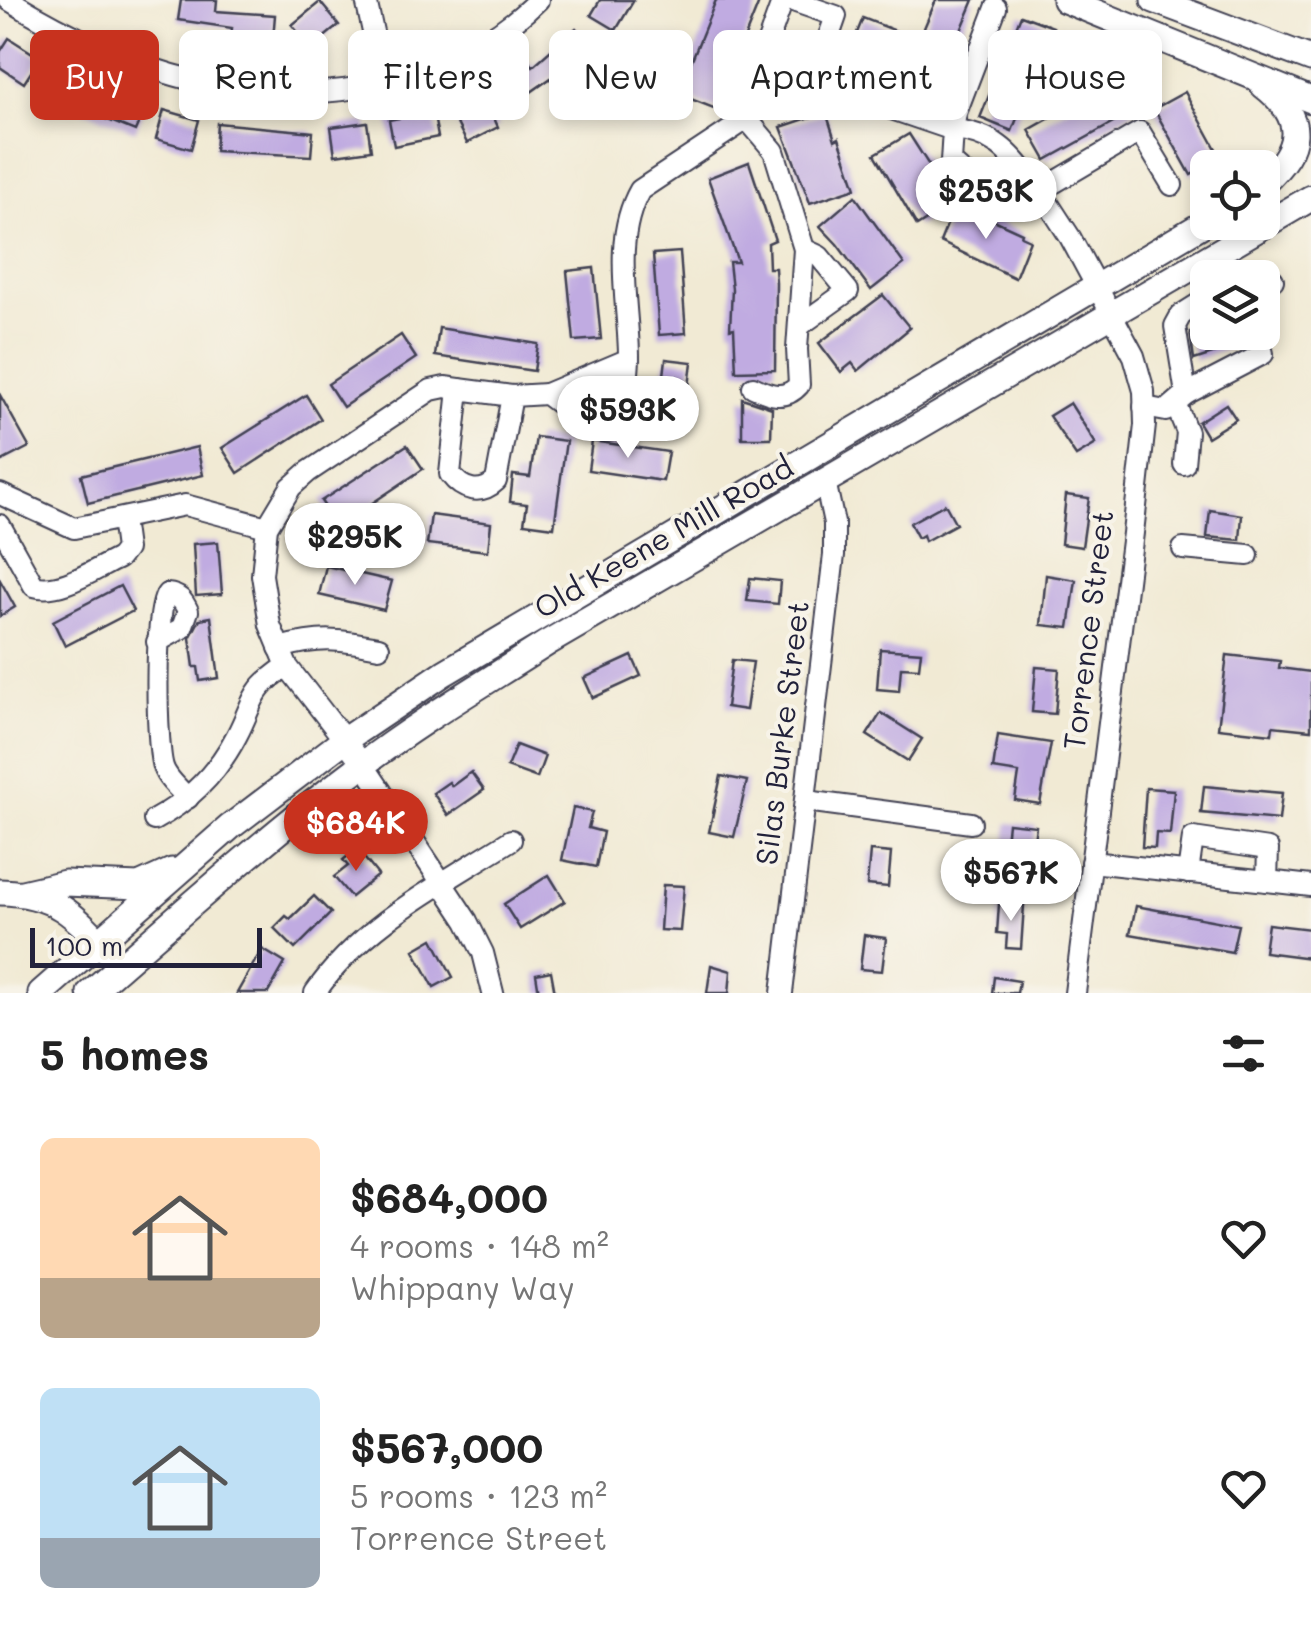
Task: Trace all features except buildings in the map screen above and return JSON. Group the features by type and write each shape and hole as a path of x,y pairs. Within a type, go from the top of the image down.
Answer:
{"main road":[{"path":"1065,0 1311,100"},
{"path":"1154,0 1311,59"},
{"path":"1247,73 1281,101 1295,129 1295,140 1280,166"},
{"path":"1280,177 1311,161"},
{"name":"Old Keene Mill Road","path":"1224,260 1311,198"},
{"name":"Old Keene Mill Road","path":"41,993 208,848 343,741 495,640 1190,231"},
{"name":"Old Keene Mill Road","path":"90,993 363,764 547,644 1110,312 1168,279 1190,273"},
{"path":"11,892 65,883 138,886 159,879 208,848"},
{"path":"11,892 58,904 120,967"}],"street":[{"path":"9,0 100,51 200,83 293,95 348,89"},
{"path":"366,0 373,30"},
{"path":"500,30 538,0"},
{"path":"774,30 786,0 836,16 831,30"},
{"path":"996,8 956,113 951,162 998,194 1016,197 1040,191 1140,132 1172,185"},
{"path":"546,394 558,403 624,410 629,359 624,246 630,207 640,190 745,120"},
{"path":"747,120 774,151 804,249 799,385 784,396 772,396 753,387"},
{"name":"Torrence Street","path":"924,120 953,130 978,132 996,142 1040,191 1096,285 1142,378 1144,407 1135,514 1075,993"},
{"path":"799,326 848,291 819,256 804,249"},
{"path":"1168,279 1188,310 1174,326 1186,432 1184,464"},
{"path":"1144,407 1166,411 1263,354 1262,350"},
{"path":"493,993 483,953 443,884 363,764 283,657 262,591 267,527 291,487 308,472 432,390 445,387 512,396 546,394 629,359"},
{"path":"459,389 450,474 458,485 475,490 488,488 496,481 512,396"},
{"name":"Silas Burke Street","path":"782,993 834,555 834,524 825,481"},
{"path":"0,494 74,528 185,505 267,527"},
{"path":"0,525 34,586 42,588 119,558 126,550 122,520"},
{"path":"1183,549 1248,555"},
{"path":"154,820 188,798 217,769 258,686 283,657 314,638 379,647"},
{"path":"157,642 162,766 188,798"},
{"path":"806,801 971,823"},
{"path":"1188,873 1194,838 1268,849 1267,881"},
{"path":"315,993 342,958 375,929 511,840"},
{"path":"1091,862 1311,886"}]}
